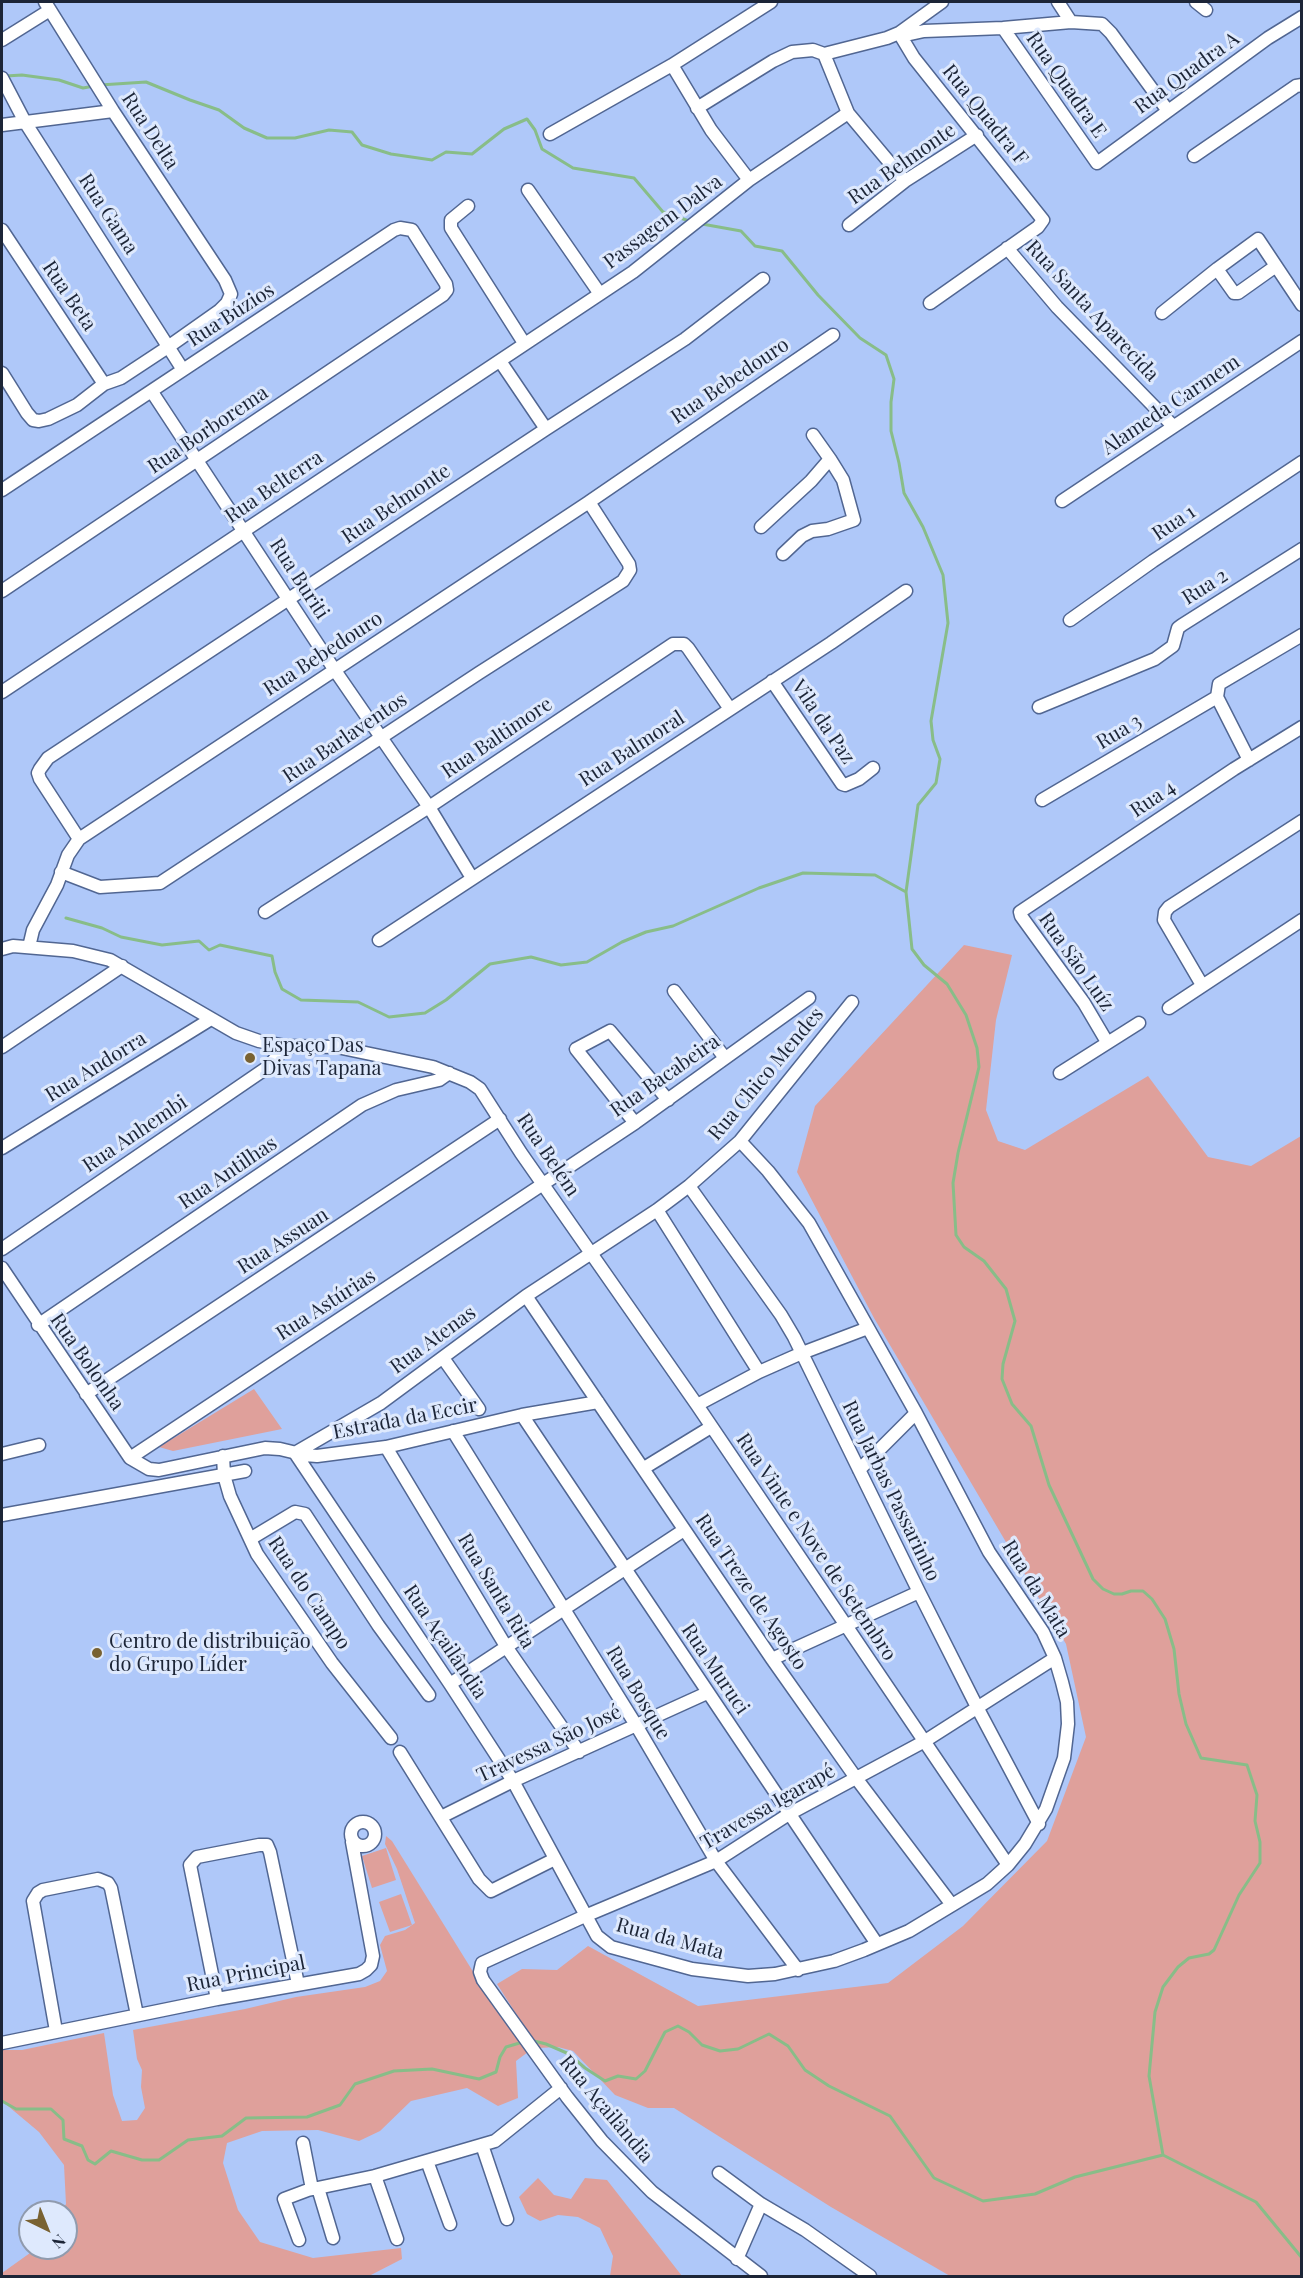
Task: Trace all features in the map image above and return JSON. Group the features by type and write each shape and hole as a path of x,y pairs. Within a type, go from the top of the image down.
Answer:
{"street":[{"path":"550,134 672,65 771,2"},
{"path":"900,34 942,2"},
{"path":"1058,2 1071,22"},
{"path":"1196,2 1206,10"},
{"path":"2,40 48,6"},
{"name":"Rua Delta","path":"48,6 225,280 231,294 227,303 168,346"},
{"name":"Rua Quadra A","path":"1097,163 1268,38 1302,17"},
{"path":"697,108 773,61 792,52 813,50 824,54 900,34 924,31 1003,28 1071,22 1102,24 1168,111"},
{"name":"Rua Quadra E","path":"1003,28 1097,163"},
{"name":"Rua Quadra F","path":"900,34 914,58 1043,220 1038,227 1007,248"},
{"path":"824,54 848,113 905,181"},
{"path":"672,65 711,130 749,180"},
{"name":"Rua Gama","path":"2,78 25,122 183,370"},
{"path":"1194,156 1296,86 1302,85"},
{"path":"2,125 114,111"},
{"name":"Passagem Dalva","path":"500,361 655,255 749,180 848,113"},
{"name":"Rua Belmonte","path":"849,225 905,181 977,135"},
{"path":"528,190 600,294"},
{"path":"468,206 451,220 451,228 524,343"},
{"name":"Rua Búzios","path":"2,490 400,228 406,228 416,234 446,284 446,292 435,301"},
{"name":"Rua Beta","path":"2,230 104,384"},
{"path":"1162,313 1257,239 1302,305"},
{"path":"930,303 1007,248"},
{"name":"Rua Santa Aparecida","path":"1007,248 1057,307 1173,426"},
{"path":"1217,269 1234,293 1276,266"},
{"name":"Rua Belmonte","path":"80,839 38,773 48,758 685,339 763,279"},
{"name":"Rua Borborema","path":"2,591 435,301"},
{"name":"Rua Bebedouro","path":"80,839 589,502 833,335"},
{"name":"Alameda Carmem","path":"1062,501 1302,341"},
{"path":"2,373 21,406 33,420 39,421 77,405 104,384 121,378 168,346"},
{"path":"500,361 546,429"},
{"name":"Rua Belterra","path":"2,692 500,361"},
{"name":"Rua Buriti","path":"152,392 334,669 429,807 472,878"},
{"path":"783,554 802,536 812,531 828,529 854,520 843,480 813,435"},
{"path":"761,526 797,494 830,459"},
{"name":"Rua 1","path":"1070,620 1145,566 1302,462"},
{"name":"Rua Barlaventos","path":"61,872 100,887 160,883 623,581 630,570 629,564 589,502"},
{"name":"Rua 2","path":"1039,707 1155,659 1173,646 1178,628 1182,624 1302,549"},
{"name":"Rua Balmoral","path":"379,940 906,591"},
{"path":"1249,760 1217,698 1220,684 1302,635"},
{"name":"Rua Baltimore","path":"265,912 429,807 673,644 684,644 688,648 730,709"},
{"name":"Vila da Paz","path":"772,681 842,784 845,785 859,779 873,768"},
{"name":"Rua 3","path":"1041,800 1217,698"},
{"name":"Rua 4","path":"1028,906 1302,727"},
{"path":"1203,985 1164,920 1165,912 1169,907 1302,821"},
{"path":"29,947 33,930 44,913 68,855 80,839"},
{"name":"Rua São Luíz","path":"1028,906 1022,909 1020,916 1084,1003 1107,1042"},
{"path":"1169,1008 1302,920"},
{"path":"2,949 13,946 73,951 110,960 211,1019 259,1041 286,1046 338,1047 433,1067 453,1075"},
{"path":"2,1047 122,966"},
{"path":"674,991 725,1058"},
{"name":"Rua Bacabeira","path":"543,1184 668,1100 809,998"},
{"name":"Rua Chico Mendes","path":"591,1252 657,1210 689,1186 740,1141 852,1002"},
{"name":"Rua Andorra","path":"2,1148 211,1019"},
{"path":"1060,1073 1139,1023"},
{"path":"635,1122 576,1049 608,1030 668,1100"},
{"name":"Rua Anhembi","path":"2,1249 268,1067 286,1046"},
{"name":"Rua Belém","path":"453,1075 480,1089 591,1252"},
{"name":"Rua Antilhas","path":"38,1325 362,1105 396,1090 453,1075"},
{"name":"Rua Assuan","path":"86,1394 500,1119"},
{"name":"Rua da Mata","path":"555,1859 597,1936 611,1947 692,1969 748,1976 798,1970 834,1961 909,1931 987,1884 1008,1865 1039,1824 1056,1787 1064,1758 1068,1724 1067,1702 1055,1658 1043,1632 989,1552 916,1413 809,1223 768,1171 740,1141"},
{"name":"Rua Astúrias","path":"130,1458 543,1184"},
{"name":"Rua Jarbas Passarinho","path":"689,1186 781,1315 802,1353 919,1592 1039,1824"},
{"path":"657,1210 759,1372"},
{"name":"Rua Atenas","path":"295,1453 381,1403 526,1296 591,1252"},
{"name":"Rua Vinte e Nove de Setembro","path":"591,1252 1008,1865"},
{"name":"Rua Bolonha","path":"2,1268 38,1325 130,1458 149,1469"},
{"name":"Rua Treze de Agosto","path":"526,1296 772,1659 856,1778 952,1905"},
{"path":"697,1405 759,1372 868,1328"},
{"path":"443,1358 479,1408"},
{"name":"Estrada da Eccir","path":"149,1469 159,1470 265,1448 317,1456 386,1447 522,1415 598,1402"},
{"path":"859,1470 916,1413"},
{"name":"Rua Muruci","path":"522,1415 877,1944"},
{"path":"644,1468 711,1427"},
{"name":"Rua Bosque","path":"453,1431 636,1725 716,1861 798,1970"},
{"path":"2,1454 39,1445"},
{"name":"Rua Santa Rita","path":"386,1447 507,1648 579,1752"},
{"name":"Rua Açailândia","path":"295,1453 513,1781 555,1859"},
{"name":"Rua do Campo","path":"223,1456 224,1475 230,1496 257,1554 332,1663 391,1738"},
{"path":"2,1515 245,1471"},
{"path":"250,1539 295,1512 304,1514 378,1625 429,1695"},
{"path":"450,1684 684,1530"},
{"path":"772,1659 919,1592"},
{"name":"Travessa Igarapé","path":"486,1960 716,1861 789,1814 925,1741 1055,1658"},
{"name":"Travessa São José","path":"441,1817 513,1781 708,1693"},
{"path":"400,1752 479,1879 491,1891 555,1859"},
{"name":"Rua Principal","path":"2,2043 217,1999 359,1974 371,1965 373,1956 352,1842"},
{"path":"217,1999 190,1864 197,1857 259,1845 267,1845 270,1852 297,1984"},
{"path":"56,2031 33,1901 43,1890 71,1884 98,1879 108,1883 111,1888 137,2015"},
{"name":"Rua Açailândia","path":"486,1960 480,1967 483,1980 585,2120 623,2164 652,2192 761,2277"},
{"path":"299,2240 284,2199 315,2189 375,2176 495,2141 561,2088"},
{"path":"303,2143 315,2189 333,2238"},
{"path":"482,2145 507,2219"},
{"path":"427,2161 450,2224"},
{"path":"719,2173 761,2204 806,2230 870,2277"},
{"path":"375,2176 397,2239"},
{"path":"737,2259 761,2204"}],"shaded area":[{"path":"964,945 1012,955 996,1020 986,1110 998,1141 1025,1150 1148,1076 1208,1157 1251,1166 1301,1136 1301,2276 950,2276 831,2207 674,2108 648,2108 615,2095 573,2051 558,2047 538,2048 497,1984 522,1969 557,1970 588,1946 698,2006 888,1983 963,1926 1047,1841 1086,1737 1066,1644 874,1318 797,1172 815,1106"},
{"path":"254,1389 282,1429 173,1451 159,1447"},
{"path":"386,1836 392,1841 503,2020 523,2042 528,2052 516,2061 518,2098 498,2106 467,2088 411,2101 380,2131 359,2141 318,2130 262,2131 227,2143 223,2163 238,2210 260,2242 313,2258 401,2248 402,2259 369,2276 2,2276 2,2273 20,2260 78,2260 78,2200 66,2200 64,2165 39,2132 2,2101 2,2050 22,2050 104,2033 113,2095 122,2121 137,2120 145,2108 141,2087 142,2070 137,2059 133,2030 296,1997 365,1987 380,1981 387,1971 380,1945 385,1936 405,1930 415,1923 397,1869 385,1844"},
{"path":"386,1848 396,1880 372,1888 362,1856"},
{"path":"401,1894 412,1925 390,1932 379,1902"},
{"path":"538,2178 554,2195 571,2199 585,2178 607,2180 682,2276 610,2276 613,2256 600,2228 578,2217 558,2215 540,2221 527,2214 519,2197"}],"waterway":[{"path":"6,76 22,75 59,80 83,88 94,86"},
{"path":"100,85 146,82 219,110 244,128 267,138 295,138 329,130 352,132 362,145 391,154 432,160 446,152 472,154 504,129 527,119 535,130 542,149 573,168 634,178 663,212 689,221"},
{"path":"702,224 741,231 755,246 782,251 818,295 860,338 886,355 894,379 891,431 904,493 923,527 943,575 948,623 931,721 933,740 940,759 936,783 918,805 906,892 912,949 924,965 947,984 966,1015 977,1048 979,1067 953,1183 956,1235 964,1247 984,1261 1006,1289 1015,1321 1003,1364 1002,1379 1012,1404 1031,1426 1049,1485 1093,1579 1103,1589 1114,1594 1143,1591 1152,1599 1165,1619 1174,1649 1179,1694 1186,1724 1201,1758 1247,1765 1257,1795 1255,1821 1260,1842 1260,1863 1239,1895 1214,1950 1209,1954 1189,1958 1178,1967 1163,1987 1155,2012 1149,2076 1163,2155"},
{"path":"66,918 102,928 121,937 162,945 199,941 209,950 220,945 272,956 282,989 301,1000 358,1002 389,1017 425,1013 446,1000 490,964 531,957 561,965 587,962 622,942 646,932 673,926 759,888 803,873 875,875 906,892"},
{"path":"530,2040 569,2054 605,2081 618,2076 636,2079 645,2071 665,2032 678,2026 689,2032 702,2045 720,2051 738,2049 769,2034 788,2046 805,2070 829,2086 890,2116 934,2178 983,2201 1035,2194 1075,2177 1163,2155 1256,2202 1302,2258"},
{"path":"2,2101 16,2109 51,2109 63,2120 64,2139 82,2146 88,2160 95,2164 111,2151 142,2160 159,2160 188,2140 222,2136 246,2118 307,2117 340,2105 355,2084 394,2071 432,2069 479,2079 496,2072 500,2057 506,2047 523,2042"}],"place":[{"name":"Espaço Das Divas Tapana","path":"250,1058"},
{"name":"Centro de distribuição do Grupo Líder","path":"97,1653"}]}
